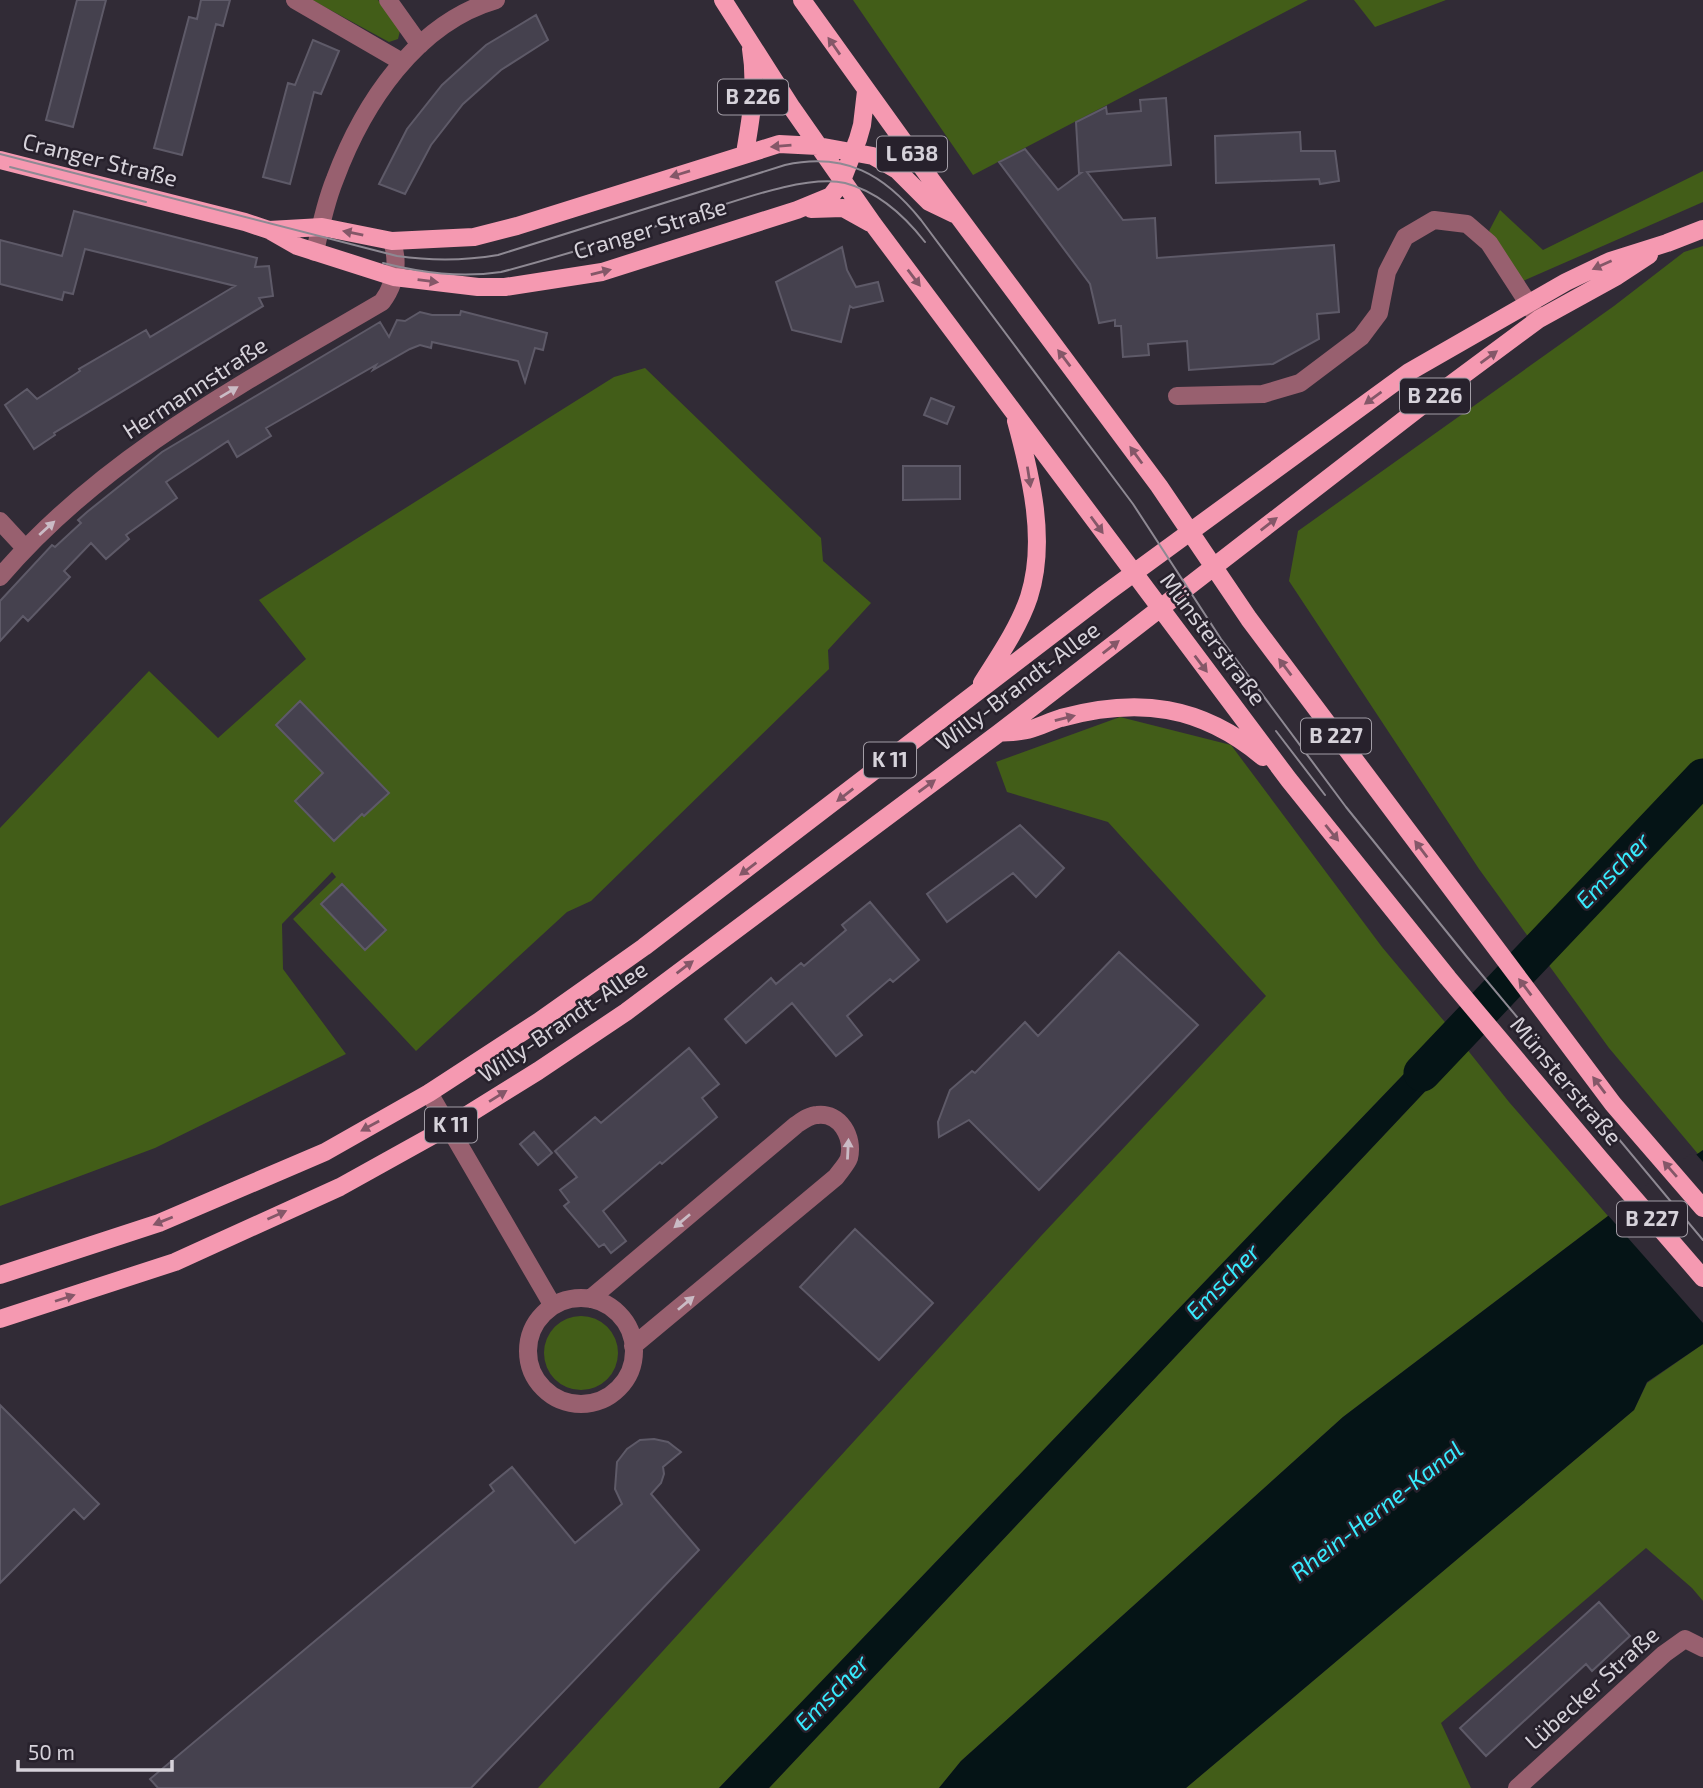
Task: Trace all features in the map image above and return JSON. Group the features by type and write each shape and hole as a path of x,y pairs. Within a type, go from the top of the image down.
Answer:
{"main road":[{"name":"Münsterstraße","path":"723,0 818,146 873,224 1289,780 1448,978 1703,1278"},
{"name":"Münsterstraße","path":"802,0 866,91 1191,530 1249,619 1563,1037 1636,1131 1703,1208"},
{"name":"B 226","path":"746,153 754,93 754,71 749,41"},
{"name":"Cranger Straße","path":"0,160 269,230 297,246 394,277 478,287 505,287 602,272 797,210 831,196 842,179 862,125 866,91"},
{"name":"Cranger Straße","path":"269,230 322,227 392,241 474,237 779,144 818,146 873,156 897,170 929,202 958,216"},
{"name":"B 226","path":"797,210 843,208 873,224"},
{"name":"Willy-Brandt-Allee","path":"0,1275 159,1223 325,1152 429,1093 538,1022 644,947 1105,594 1409,372 1527,303 1610,261 1703,229"},
{"name":"Willy-Brandt-Allee","path":"0,1319 174,1262 340,1186 448,1127 626,1012 999,733 1419,408 1539,319 1616,276 1667,243"},
{"path":"976,692 1003,650 1028,597 1037,552 1028,470 1014,411"},
{"path":"999,733 1030,729 1061,718 1120,706 1153,707 1199,718 1239,737 1289,780"}],"street":[{"path":"295,0 402,62"},
{"path":"388,0 420,45"},
{"path":"315,252 334,181 374,100 402,62 420,45 471,7 496,0"},
{"path":"1177,396 1263,394 1300,383 1361,337 1379,313 1387,272 1405,237 1434,220 1467,224 1489,243 1539,319"},
{"path":"392,241 397,256 394,277"},
{"name":"Hermannstraße","path":"0,577 25,548 99,481 180,421 382,302 392,289 394,277"},
{"path":"0,521 25,548"},
{"path":"429,1093 553,1306"},
{"path":"590,1299 796,1125 815,1115 830,1116 845,1127 850,1143 848,1160 836,1177 633,1346"},
{"path":"574,1299 590,1299 614,1312 625,1323 633,1346 631,1369 624,1383 597,1402 564,1402 548,1393 536,1380 529,1364 528,1347 532,1330 541,1315 553,1306 574,1299"},
{"name":"Lübecker Straße","path":"1517,1788 1664,1654 1685,1639 1703,1648"}],"green space":[{"path":"312,0 378,0 400,31 398,39 389,42"},
{"path":"853,0 1308,0 973,175"},
{"path":"1354,0 1446,0 1375,27"},
{"path":"1703,171 1703,202 1523,281 1489,231 1500,210 1543,250"},
{"path":"1703,246 1703,1151 1698,1154 1609,1048 1479,869 1289,581 1298,531 1614,306 1684,252"},
{"path":"645,368 821,538 823,561 871,603 828,650 829,669 591,901 567,912 416,1051 293,919 336,877 332,872 282,924 283,969 346,1054 155,1148 0,1206 0,828 149,671 218,738 306,659 259,600 614,377"},
{"path":"1120,717 1231,745 1382,947 1449,1027 719,1788 538,1788 1041,1236 1266,996 1108,822 1007,792 996,762"},
{"path":"1466,1048 1608,1216 1343,1417 961,1761 939,1788 769,1788"},
{"path":"581,1316 595,1319 607,1327 615,1339 618,1353 615,1367 607,1379 595,1387 581,1390 567,1387 555,1379 547,1367 544,1353 547,1339 555,1327 567,1319"},
{"path":"1703,1344 1703,1601 1646,1548 1441,1723 1471,1788 1186,1788 1634,1410 1647,1383"}],"water":[{"path":"1449,1027 1466,1048 769,1788 719,1788"},
{"name":"Rhein-Herne-Kanal","path":"1703,1150 1703,1344 1647,1382 1634,1410 1186,1788 939,1788 961,1761 1343,1417 1608,1216"}],"pier":[{"path":"1694,1152 1703,1162 1703,1323 1606,1213"}],"building":[{"path":"77,0 106,0 73,127 46,120"},
{"path":"201,0 230,0 223,26 216,24 182,155 154,148 189,17 197,19"},
{"path":"536,15 548,40 501,70 463,104 431,145 405,194 379,184 407,129 442,85 486,45"},
{"path":"313,40 339,51 321,94 314,92 290,184 263,177 288,83 295,85"},
{"path":"1166,98 1171,165 1087,172 1123,220 1155,218 1157,258 1334,245 1339,312 1317,314 1319,339 1273,364 1189,370 1187,341 1148,344 1149,355 1123,357 1121,326 1115,326 1115,320 1099,323 1090,284 999,162 1025,149 1058,190 1081,173 1076,122 1106,107 1107,114 1141,111 1140,100"},
{"path":"1300,132 1301,151 1335,151 1339,181 1320,184 1319,179 1216,183 1215,136"},
{"path":"74,211 257,258 255,267 269,266 273,296 259,298 263,306 54,433 55,435 34,449 5,405 27,389 37,399 80,371 79,369 146,330 150,337 235,286 85,249 73,294 64,292 62,300 0,284 0,240 62,256"},
{"path":"842,247 847,270 856,287 878,282 883,301 853,308 850,306 841,342 792,330 776,282"},
{"path":"461,311 547,333 543,350 535,348 525,382 518,361 432,342 431,348 420,345 373,370 376,365 266,428 271,436 237,457 228,441 166,482 177,498 126,535 129,539 106,559 91,543 64,571 70,577 28,621 23,616 0,641 0,601 52,545 55,547 81,523 78,520 162,452 380,322 389,337 397,320 405,321 420,312 460,315"},
{"path":"931,398 954,407 947,424 924,415"},
{"path":"903,466 960,466 960,499 903,500"},
{"path":"300,701 389,793 334,841 295,801 323,773 276,725"},
{"path":"1020,825 1064,868 1036,897 1013,873 947,922 927,894"},
{"path":"342,884 386,930 365,950 321,904"},
{"path":"870,902 919,960 893,982 890,979 847,1016 862,1035 836,1056 792,1003 746,1043 725,1019 771,978 776,984 801,963 804,966 846,930 842,925"},
{"path":"1119,952 1198,1025 1039,1190 969,1120 939,1137 938,1122 950,1090 972,1071 975,1073 1025,1022 1038,1036"},
{"path":"689,1048 719,1084 702,1098 717,1117 603,1211 626,1241 611,1253 604,1244 599,1247 564,1206 569,1202 560,1190 577,1177 555,1151 595,1117 601,1123"},
{"path":"534,1132 552,1153 538,1165 520,1144"},
{"path":"855,1229 933,1303 879,1360 800,1287"},
{"path":"0,1405 99,1504 84,1519 74,1509 0,1583"},
{"path":"640,1440 668,1442 681,1452 663,1467 661,1483 651,1494 699,1550 471,1788 158,1788 150,1779 494,1491 490,1485 512,1467 575,1543 622,1504 615,1489 617,1462 627,1449"},
{"path":"1599,1602 1630,1636 1592,1671 1586,1664 1486,1756 1460,1728"}],"waterway":[{"name":"Emscher","path":"1422,1073 1703,777"}],"tram line":[{"path":"0,154 397,256 435,259 498,255 785,165 826,162 862,170 878,179 893,190 921,220 1133,504 1221,639 1346,807 1703,1240"},
{"path":"10,167 146,202"},
{"path":"383,263 442,273 471,275 501,272 770,191 829,181 845,183 869,192 899,214 925,242"},
{"path":"1276,731 1325,795"}]}
